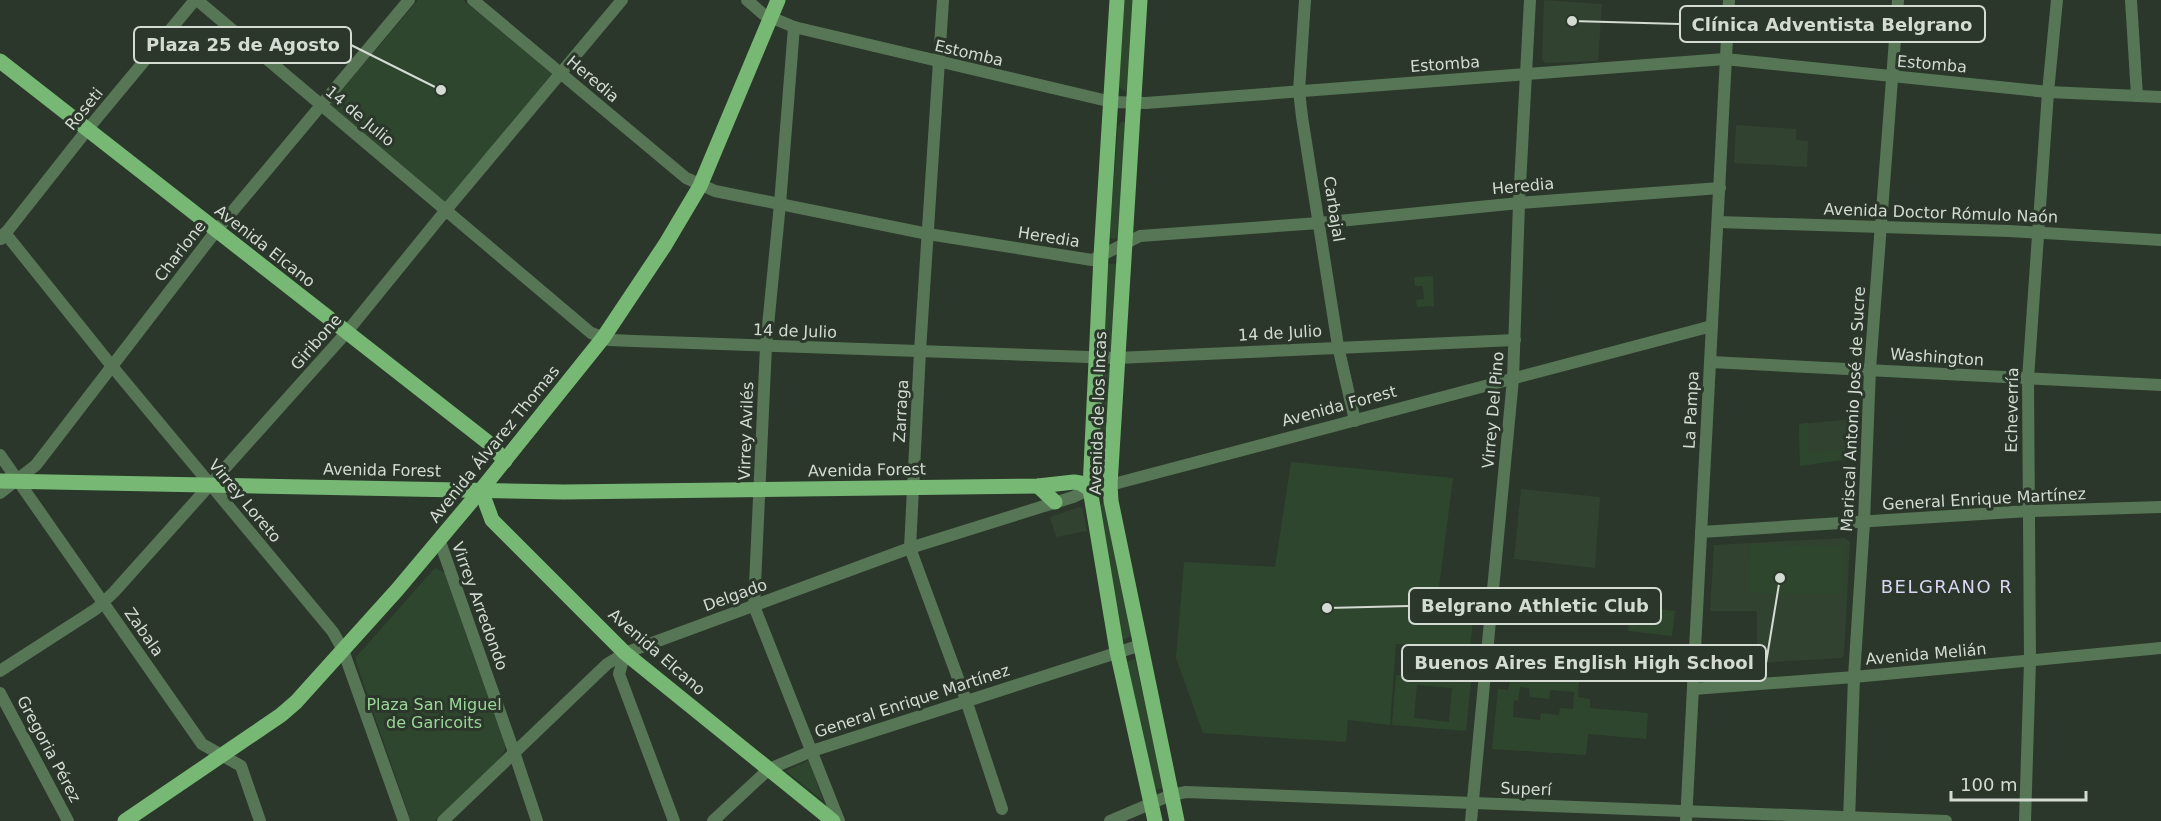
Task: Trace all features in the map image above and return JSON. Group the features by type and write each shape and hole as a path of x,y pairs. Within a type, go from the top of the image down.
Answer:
{"main road":[{"name":"Avenida Álvarez Thomas","path":"125,821 289,709 481,490 603,338 665,245 700,186 778,0"},
{"name":"Avenida de los Incas","path":"1118,0 1101,256 1090,489 1117,651 1155,821"},
{"name":"Avenida de los Incas","path":"1140,0 1110,485 1111,501 1177,821"},
{"name":"Avenida Elcano","path":"0,61 490,444 505,461"},
{"name":"Avenida Forest","path":"0,481 564,492 1038,486 1074,482 1090,489 1110,485"},
{"path":"1038,486 1055,502"},
{"name":"Avenida Elcano","path":"481,490 492,520 625,653 833,821"}],"street":[{"name":"14 de Julio","path":"196,0 591,333 603,338 634,342 1117,358 1338,346 1515,340"},
{"name":"Roseti","path":"3,236 87,130 196,0"},
{"name":"Charlone","path":"0,493 36,465 216,231 409,0"},
{"name":"Heredia","path":"473,0 686,178 700,186 715,192 928,234 1092,260 1140,236 1319,223 1519,203 1720,188"},
{"name":"Giribone","path":"0,671 104,602 346,333 622,0"},
{"name":"Estomba","path":"747,0 770,18 794,27 1112,102 1135,103 1725,59 2048,92 2161,98"},
{"name":"Zarraga","path":"943,0 920,351 910,548 966,700 1002,810"},
{"name":"Carbajal","path":"1305,0 1299,91 1338,346 1355,420"},
{"name":"Virrey Del Pino","path":"1471,821 1513,379 1519,203 1530,0"},
{"name":"La Pampa","path":"1687,816 1729,0"},
{"name":"Mariscal Antonio José de Sucre","path":"1850,819 1854,677 1864,522 1870,369 1898,0"},
{"name":"Echeverría","path":"2025,821 2030,661 2028,379 2048,92 2057,0"},
{"path":"2131,0 2137,96"},
{"name":"Virrey Avilés","path":"794,27 766,346 754,606 839,821"},
{"name":"Avenida Doctor Rómulo Naón","path":"1719,222 2038,232 2161,240"},
{"name":"Virrey Loreto","path":"3,236 333,632 343,650 404,821"},
{"name":"Avenida Forest","path":"1110,485 1712,326"},
{"name":"Washington","path":"1711,362 2161,385"},
{"name":"Zabala","path":"0,455 202,744 241,766 260,821"},
{"name":"Delgado","path":"443,821 607,664 625,653 910,548 1073,497 1090,489"},
{"name":"General Enrique Martínez","path":"1701,532 2028,511 2161,507"},
{"name":"Virrey Arredondo","path":"439,539 537,821"},
{"name":"General Enrique Martínez","path":"713,821 769,769 812,751 1140,645"},
{"name":"Avenida Melián","path":"1693,689 1854,677 2161,648"},
{"path":"625,653 619,674 674,821"},
{"name":"Gregoria Pérez","path":"0,693 68,821"},
{"name":"Superí","path":"1110,821 1172,795 1186,792 1687,816 1946,821"}],"shaded area":[{"path":"1544,0 1602,4 1598,61 1546,63 1542,60"},
{"path":"1736,125 1796,129 1796,140 1808,141 1807,167 1734,163"},
{"path":"1855,419 1855,458 1800,466 1799,424"},
{"path":"1521,489 1600,497 1595,568 1514,559"},
{"path":"1080,507 1083,509 1087,531 1056,537 1050,517"},
{"path":"1845,538 1850,542 1844,655 1841,658 1757,663 1757,611 1710,611 1714,545"}],"green space":[{"path":"418,0 463,0 553,74 444,203 329,105"},
{"path":"1124,0 1134,0 1130,90 1124,91 1119,87"},
{"path":"1121,122 1127,123 1120,237 1114,239 1109,237 1118,128"},
{"path":"1106,264 1120,264 1113,350 1100,348"},
{"path":"1433,276 1434,306 1417,307 1416,300 1424,299 1423,286 1415,286 1414,277"},
{"path":"1108,366 1112,369 1105,471 1102,472 1097,469 1102,370"},
{"path":"1808,423 1809,452 1847,449 1847,459 1800,466 1799,424"},
{"path":"1291,462 1453,478 1439,587 1476,590 1470,649 1396,644 1390,725 1348,720 1346,742 1203,733 1176,658 1184,562 1275,567"},
{"path":"1106,503 1131,636 1125,639 1119,637 1098,507"},
{"path":"1750,544 1844,546 1843,594 1749,593"},
{"name":"Plaza San Miguel de Garicoits","path":"435,568 448,574 466,634 506,745 497,762 487,773 435,821 411,821 356,657"},
{"path":"1631,605 1675,611 1672,636 1628,631"},
{"path":"1135,659 1163,788 1154,790 1127,662"},
{"path":"1512,674 1579,681 1578,697 1590,699 1590,708 1648,713 1646,739 1588,734 1586,755 1492,749 1498,689 1508,690","holes":["1520,687 1529,688 1530,701 1530,697 1549,699 1550,690 1574,692 1573,709 1560,708 1559,715 1541,713 1540,720 1513,717 1514,700 1518,701"]},
{"path":"1396,675 1471,682 1466,731 1392,725","holes":["1417,685 1452,688 1449,722 1414,718"]},
{"path":"809,760 823,801 786,771"}],"place":[{"name":"Clínica Adventista Belgrano","path":"1572,21"},
{"name":"Plaza 25 de Agosto","path":"441,90"},
{"name":"Buenos Aires English High School","path":"1780,578"},
{"name":"Belgrano Athletic Club","path":"1327,608"}],"district":[{"name":"BELGRANO R","path":"1947,586"}]}
